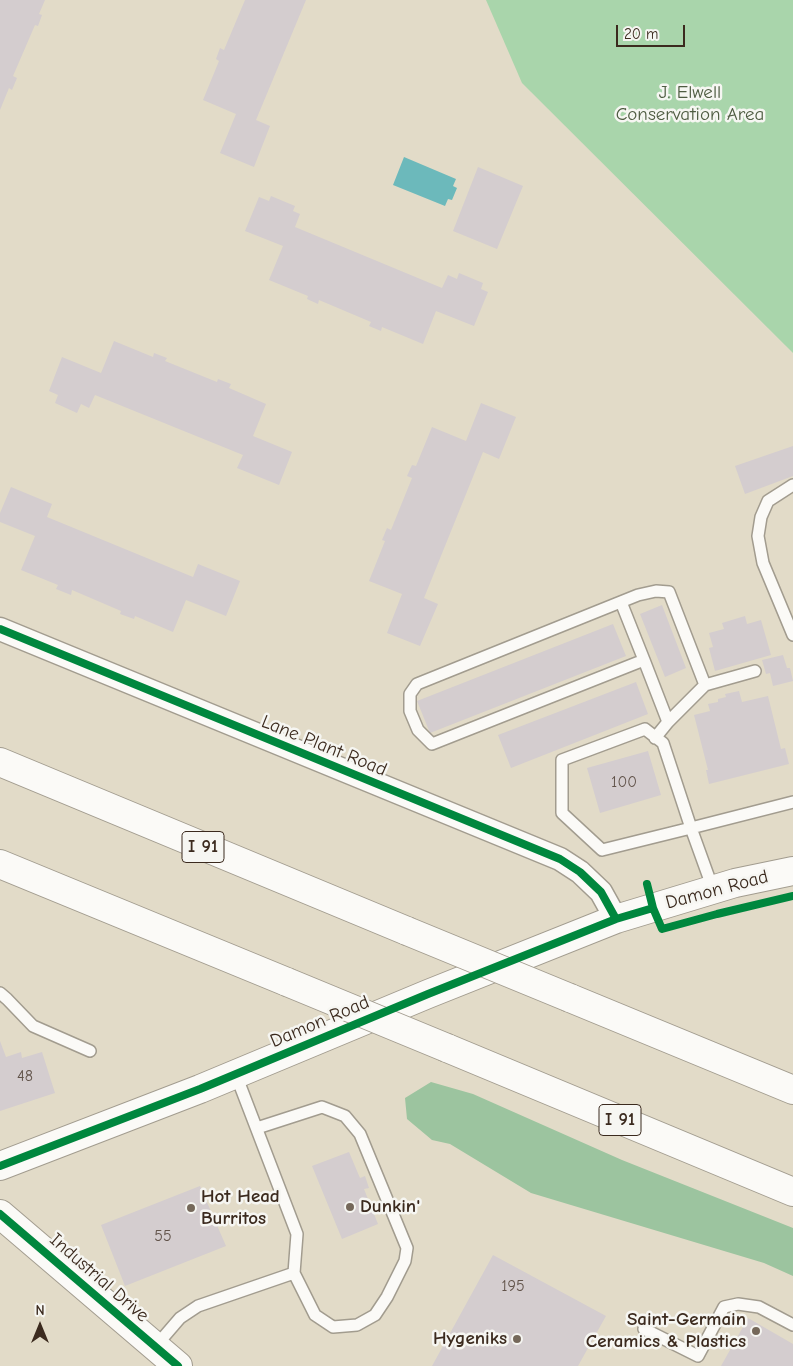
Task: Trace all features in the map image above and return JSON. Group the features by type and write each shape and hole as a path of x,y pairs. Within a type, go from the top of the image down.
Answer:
{"main road":[{"name":"I 91","path":"0,762 793,1090"},
{"name":"I 91","path":"0,864 793,1192"},
{"name":"Damon Road","path":"0,1166 236,1075 428,994 616,919 735,883 793,871"},
{"name":"Industrial Drive","path":"0,1214 178,1366"}],"street":[{"name":"Lane Plant Road","path":"0,629 560,859 580,872 600,892 616,919"}],"lane":[{"path":"793,485 768,501 761,517 758,536 763,563 793,635"},
{"path":"644,660 432,744 418,730 410,711 410,694 417,684 638,595 656,591 669,592 705,686"},
{"path":"621,602 668,722"},
{"path":"655,738 668,722 705,686 755,671"},
{"path":"713,889 691,828 663,742 645,729 562,760 562,812 602,850 691,828 793,802"},
{"path":"0,993 33,1026 90,1051"},
{"path":"236,1075 258,1128 297,1234 294,1273 315,1315 333,1327 357,1325 374,1314 387,1297 405,1261 407,1248 360,1134 345,1116 322,1107 258,1128"},
{"path":"155,1347 180,1318 198,1306 294,1273"},
{"path":"644,1329 698,1356 724,1307 738,1304 759,1307 793,1325"}],"green space":[{"name":"J. Elwell Conservation Area","path":"486,0 793,0 793,353 522,83"},
{"path":"431,1082 473,1094 622,1160 793,1228 793,1276 764,1263 531,1193 450,1144 432,1140 407,1119 405,1098"}],"water":[{"path":"404,157 456,179 453,186 457,188 452,200 448,199 445,206 393,185"}],"building":[{"path":"0,0 45,0 39,14 42,15 38,26 35,25 13,76 17,78 12,90 9,88 0,110"},
{"path":"245,0 306,0 256,120 270,126 254,167 220,153 236,114 203,100 219,61 216,59 220,48 224,50"},
{"path":"478,167 523,186 497,249 453,231"},
{"path":"271,196 295,206 293,211 300,214 295,227 442,288 448,275 457,279 459,273 483,283 481,289 488,292 474,326 436,311 423,344 382,327 381,331 369,326 371,322 319,300 318,304 307,299 308,296 269,280 283,246 245,231 259,197 269,201"},
{"path":"114,341 153,357 154,353 167,358 165,361 217,382 218,379 231,384 229,388 266,404 253,436 292,452 279,485 237,468 243,455 95,395 89,408 81,404 77,413 55,403 58,395 49,391 62,357 101,373"},
{"path":"481,403 516,417 499,459 483,452 424,598 438,604 420,646 387,633 402,594 369,581 385,541 382,540 387,528 391,530 412,478 407,476 412,465 416,466 432,427 466,441"},
{"path":"793,446 793,476 745,494 735,466"},
{"path":"11,487 52,504 47,517 193,577 198,564 240,581 226,616 186,600 173,632 135,616 134,619 120,614 121,611 72,590 71,595 56,589 58,585 21,570 35,536 0,522 0,513"},
{"path":"662,605 686,668 665,677 640,614"},
{"path":"745,616 747,624 761,620 771,655 715,671 709,648 713,647 709,633 724,629 722,623"},
{"path":"613,624 626,656 430,733 417,701"},
{"path":"783,655 787,668 790,668 793,681 773,686 770,673 766,674 762,660"},
{"path":"636,682 648,714 511,768 498,735"},
{"path":"739,691 742,702 768,696 781,749 785,748 789,764 709,784 706,770 708,770 694,715 710,711 708,704 718,702 718,699 726,697 725,694"},
{"path":"648,751 661,795 600,813 587,768"},
{"path":"0,1041 6,1057 21,1052 22,1058 42,1052 55,1093 0,1111"},
{"name":"Dunkin'","path":"349,1152 360,1178 365,1176 369,1188 364,1189 378,1224 342,1239 312,1166"},
{"path":"200,1186 226,1246 125,1286 101,1225"},
{"path":"493,1255 606,1316 578,1366 432,1366"},
{"name":"Saint-Germain Ceramics & Plastics","path":"748,1318 793,1344 793,1366 721,1366"}],"cycle path":[{"path":"0,629 560,859 580,872 601,892 616,919"},
{"path":"647,884 653,908 662,929 793,896"},
{"path":"0,1166 200,1089 428,994 616,919 653,908"},
{"path":"0,1214 178,1366"}],"place":[{"name":"Dunkin'","path":"350,1207"},
{"name":"Hot Head Burritos","path":"191,1208"},
{"name":"Saint-Germain Ceramics & Plastics","path":"756,1331"},
{"name":"Hygeniks","path":"517,1339"}]}
